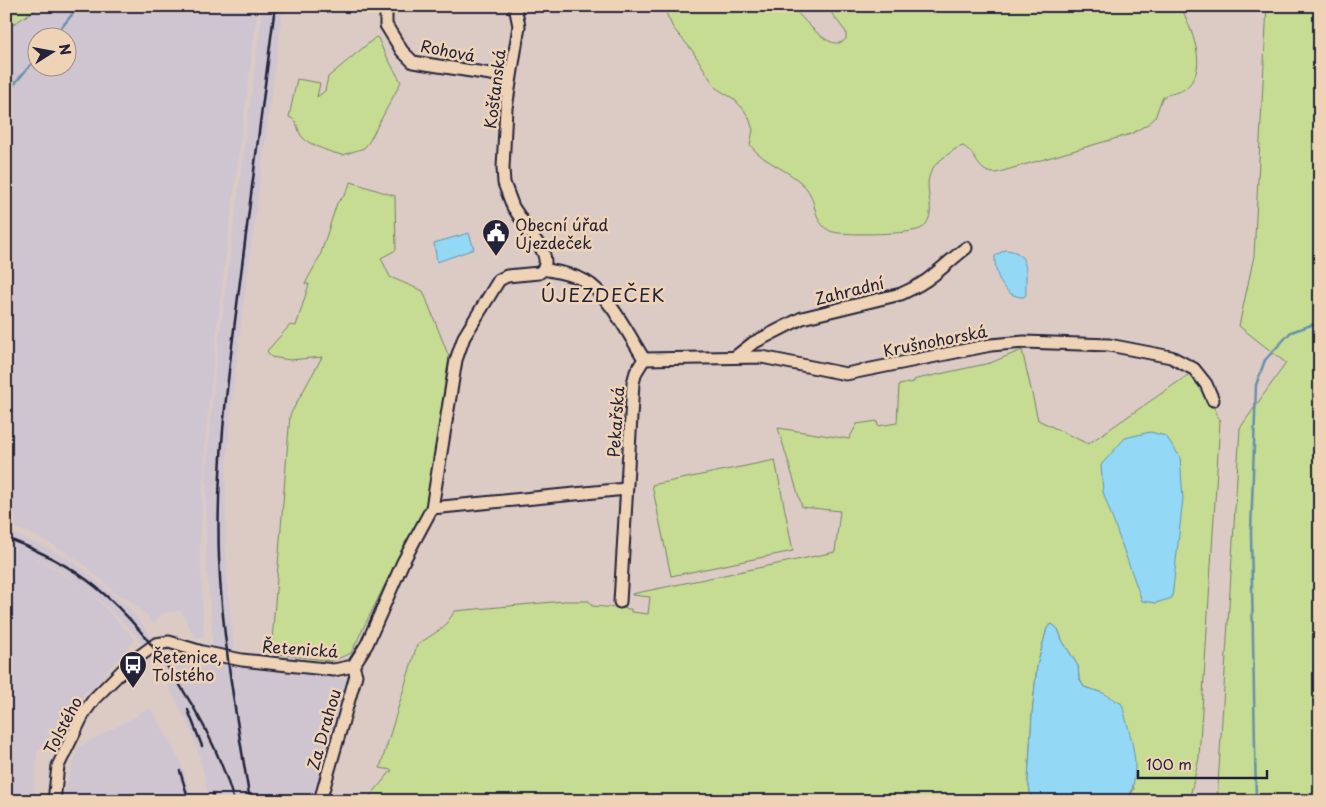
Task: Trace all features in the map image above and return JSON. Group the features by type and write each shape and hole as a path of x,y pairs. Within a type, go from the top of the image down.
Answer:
{"street":[{"name":"Rohová","path":"386,6 386,25 402,51 413,62 510,77"},
{"name":"Košťanská","path":"515,6 519,26 505,117 503,176 510,202 544,254 545,262 543,269"},
{"name":"Zahradní","path":"735,357 753,343 802,318 901,294 916,287 932,277 949,260 966,248"},
{"name":"Řetenická","path":"160,642 170,642 202,652 242,660 334,670 353,666 367,644 403,562 432,508 457,355 464,337 497,282 507,276 539,273 543,269"},
{"path":"543,269 574,276 593,286 618,317 644,359"},
{"name":"Krušnohorská","path":"644,359 762,357 846,374 990,345 1024,342 1109,345 1171,357 1194,369 1206,384 1213,400"},
{"name":"Pekařská","path":"620,602 633,383 636,372 644,359"},
{"path":"432,508 626,489"},
{"name":"Tolstého","path":"54,801 58,766 84,713 94,698 140,654 160,642"},
{"name":"Za Drahou","path":"320,801 356,675 353,666"}],"shaded area":[{"path":"41,6 258,6 221,294 206,429 200,546 204,636 195,638 181,611 162,613 154,624 149,620 150,618 126,597 119,596 82,563 51,544 6,524 6,29"},
{"path":"263,6 283,6 239,340 231,407 226,475 226,556 229,604 239,693 238,666 316,674 348,680 314,801 209,801 198,751 188,724 160,670 133,632 102,602 60,570 40,559 6,545 6,531 46,547 67,558 94,578 129,609 171,663 214,659 206,557 206,475 219,338"},
{"path":"6,546 36,558 79,584 101,603 135,640 91,689 83,694 81,706 69,725 63,729 49,727 47,734 59,741 56,750 38,749 33,801 6,801"},
{"path":"151,708 181,763 193,801 62,801 78,747 138,715 138,713"}],"green space":[{"path":"11,6 41,6 6,29 6,12"},
{"path":"663,6 791,6 817,33 825,39 840,43 846,39 846,32 826,6 842,6 845,10 848,8 847,6 1181,6 1196,47 1197,69 1194,78 1187,87 1162,98 1155,118 1131,134 996,173 985,170 968,149 963,146 960,147 934,166 928,184 930,217 922,228 887,233 836,233 830,231 821,223 810,194 801,182 756,152 750,145 753,130 744,110 734,99 716,88 692,50 673,28"},
{"path":"1267,6 1320,6 1320,801 1217,801 1240,428 1286,363 1239,326 1254,256"},
{"path":"376,37 401,82 369,142 364,148 343,155 322,149 306,141 295,121 289,117 297,79 320,83 317,97 325,91 328,77"},
{"path":"351,182 395,196 396,250 381,258 390,277 423,291 449,357 426,509 409,536 351,653 332,661 271,653 290,415 322,357 290,360 271,357 267,351 290,325 296,326 309,284 305,284 320,256 337,203 345,195"},
{"path":"1022,350 1038,420 1088,444 1191,373 1203,389 1208,402 1212,403 1220,421 1199,758 1189,801 1127,801 1134,789 1103,693 1084,687 1079,678 1078,666 1062,640 1058,629 1052,624 1047,628 1037,666 1028,781 1032,801 366,801 392,770 380,768 417,645 444,627 455,611 564,601 589,601 592,606 631,609 631,612 648,614 650,597 632,594 835,552 840,511 802,507 778,428 849,439 857,424 877,421 878,426 897,423 899,385 914,382 917,379 990,363"},
{"path":"775,460 793,551 671,576 652,485"}],"water":[{"path":"469,233 474,249 437,262 434,243"},
{"path":"1005,250 1014,251 1023,259 1026,272 1026,295 1024,297 1010,293 1005,289 998,277 995,256"},
{"path":"1150,432 1166,436 1180,457 1183,498 1172,598 1156,603 1142,601 1103,492 1101,465 1125,438"},
{"path":"1052,624 1058,629 1062,640 1078,666 1079,678 1084,687 1103,693 1122,704 1132,741 1135,765 1135,777 1127,801 1032,801 1028,781 1037,666 1047,628"}],"waterway":[{"path":"61,28 79,6"},
{"path":"6,94 28,68"},
{"path":"1256,801 1251,533 1256,385 1265,360 1291,332 1320,322"}],"railway":[{"path":"250,801 223,619 219,558 219,492 230,362 275,6"},
{"path":"6,538 53,559 86,579 118,607 140,631 180,685 197,714 225,772 234,801"},
{"path":"188,710 202,746"},
{"path":"180,771 189,801"},
{"path":"213,793 213,801"}],"place":[{"name":"Obecní úřad Újezdeček","path":"496,257"},
{"name":"Řetenice, Tolstého","path":"133,689"}],"district":[{"name":"ÚJEZDEČEK","path":"603,294"}]}
